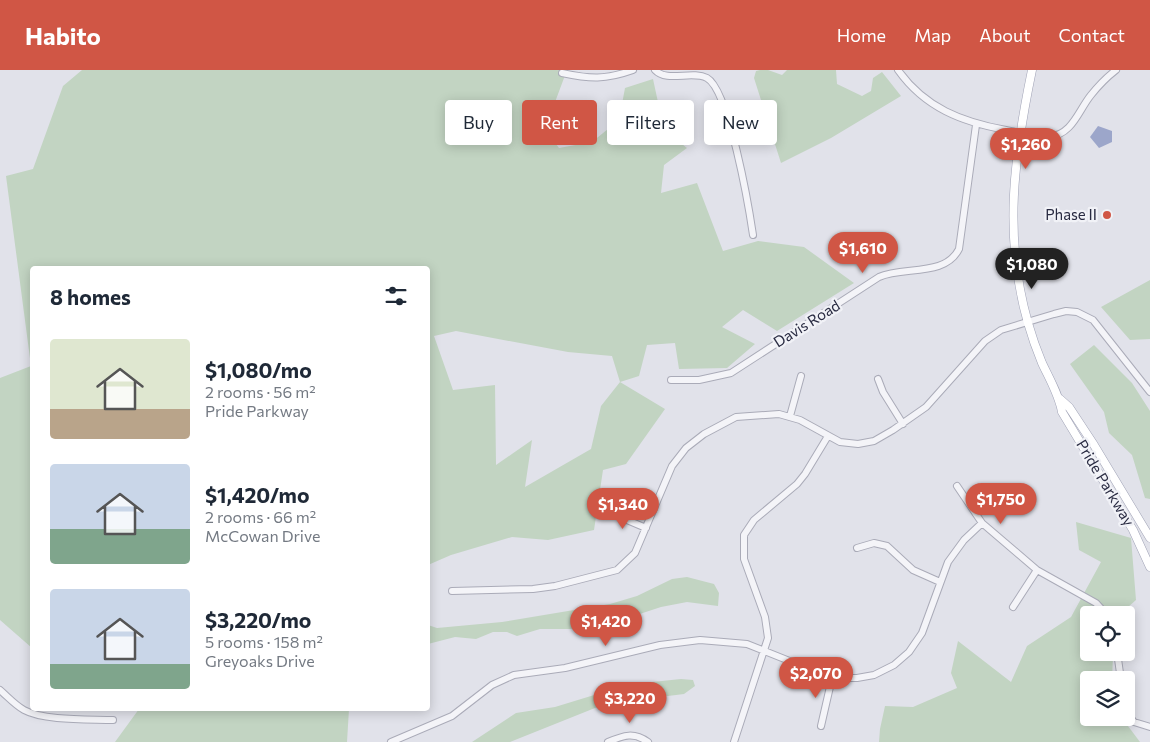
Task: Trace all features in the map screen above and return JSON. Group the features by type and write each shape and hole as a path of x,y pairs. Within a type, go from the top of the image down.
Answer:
{"main road":[{"name":"Pride Parkway","path":"1032,70 1019,133 1013,185 1012,225 1015,262 1028,322 1041,360 1060,399 1062,412 1133,530 1150,567"},
{"name":"Pride Parkway","path":"1060,399 1069,407 1084,430 1150,538"}],"street":[{"path":"562,73 585,78 604,78 633,70"},
{"path":"655,70 664,76 692,75 708,78 720,94 741,170 753,235"},
{"path":"898,70 908,84 929,103 946,114 976,125 1049,137 1063,132 1074,122 1098,87 1116,70"},
{"name":"Davis Road","path":"671,380 699,380 731,373 880,277 890,272 945,264 955,256 959,249 976,125"},
{"path":"452,591 533,589 555,586 617,570 636,553 672,466 691,443 704,434 736,417 762,414 790,416 828,436 847,443 869,442 882,437 916,416 935,398 985,341 1001,330 1066,311 1086,314 1101,327 1150,392"},
{"path":"790,416 801,376"},
{"path":"878,379 883,392 903,424"},
{"path":"734,742 768,638 767,625 744,559 744,535 754,520 801,479 828,436"},
{"path":"958,486 982,524 1037,570 1099,606"},
{"path":"608,512 646,528"},
{"path":"391,742 452,716 492,685 514,675 565,668 680,642 735,642 765,650 832,678 857,678 874,675 884,671 902,658 922,633 948,562 956,550 982,524"},
{"path":"858,548 874,543 882,543 894,551 913,570 940,582"},
{"path":"1013,607 1037,570"},
{"path":"821,726 832,678"},
{"path":"0,690 25,710 33,713 68,719 113,720"},
{"path":"1135,722 1150,727"},
{"path":"608,742 624,736 634,735 648,742"}],"green space":[{"path":"82,70 567,70 556,100 522,100 522,145 557,145 559,148 576,145 597,145 597,138 607,130 607,145 683,145 687,148 664,165 661,193 697,183 723,251 758,241 804,247 854,283 777,331 743,310 722,327 755,344 727,368 679,369 675,343 647,345 639,376 620,382 665,409 626,464 603,470 594,530 548,540 512,537 451,555 430,564 430,266 30,266 30,358 6,176 33,169 63,86","holes":["456,331 568,352 612,356 620,382 601,406 591,449 525,487 532,440 496,465 495,385 453,390 434,336"]},
{"path":"768,70 782,75 787,70 836,70 837,84 862,96 871,91 873,78 882,72 901,96 831,138 781,163 775,145 777,145 777,100 761,100 754,78 756,71"},
{"path":"653,79 658,100 623,100 625,88"},
{"path":"1150,280 1150,339 1130,340 1101,307"},
{"path":"1094,345 1132,383 1150,411 1150,499 1145,498 1132,455 1109,433 1104,412 1070,364"},
{"path":"30,366 30,646 0,620 0,378"},
{"path":"1076,522 1131,538 1136,600 1129,606 1080,606 1080,661 1113,661 1112,671 1080,671 1080,726 1128,726 1140,742 879,742 885,706 913,707 957,688 951,673 958,641 1011,682 1027,646 1071,617 1101,562 1079,550"},
{"path":"687,577 714,584 719,593 718,606 687,602 661,607 594,629 540,629 517,636 507,632 493,632 476,639 455,637 430,643 430,626 437,628 502,622 610,604 637,596 672,579"},
{"path":"681,679 693,680 695,686 684,694 668,696 657,693 643,693 625,701 600,706 510,742 472,742 516,713 555,707 604,692 652,682"},
{"path":"138,711 349,711 347,742 115,742"}],"water":[{"path":"1098,126 1112,131 1112,142 1099,148 1090,137"}],"place":[{"name":"Phase II","path":"1107,215"}]}
